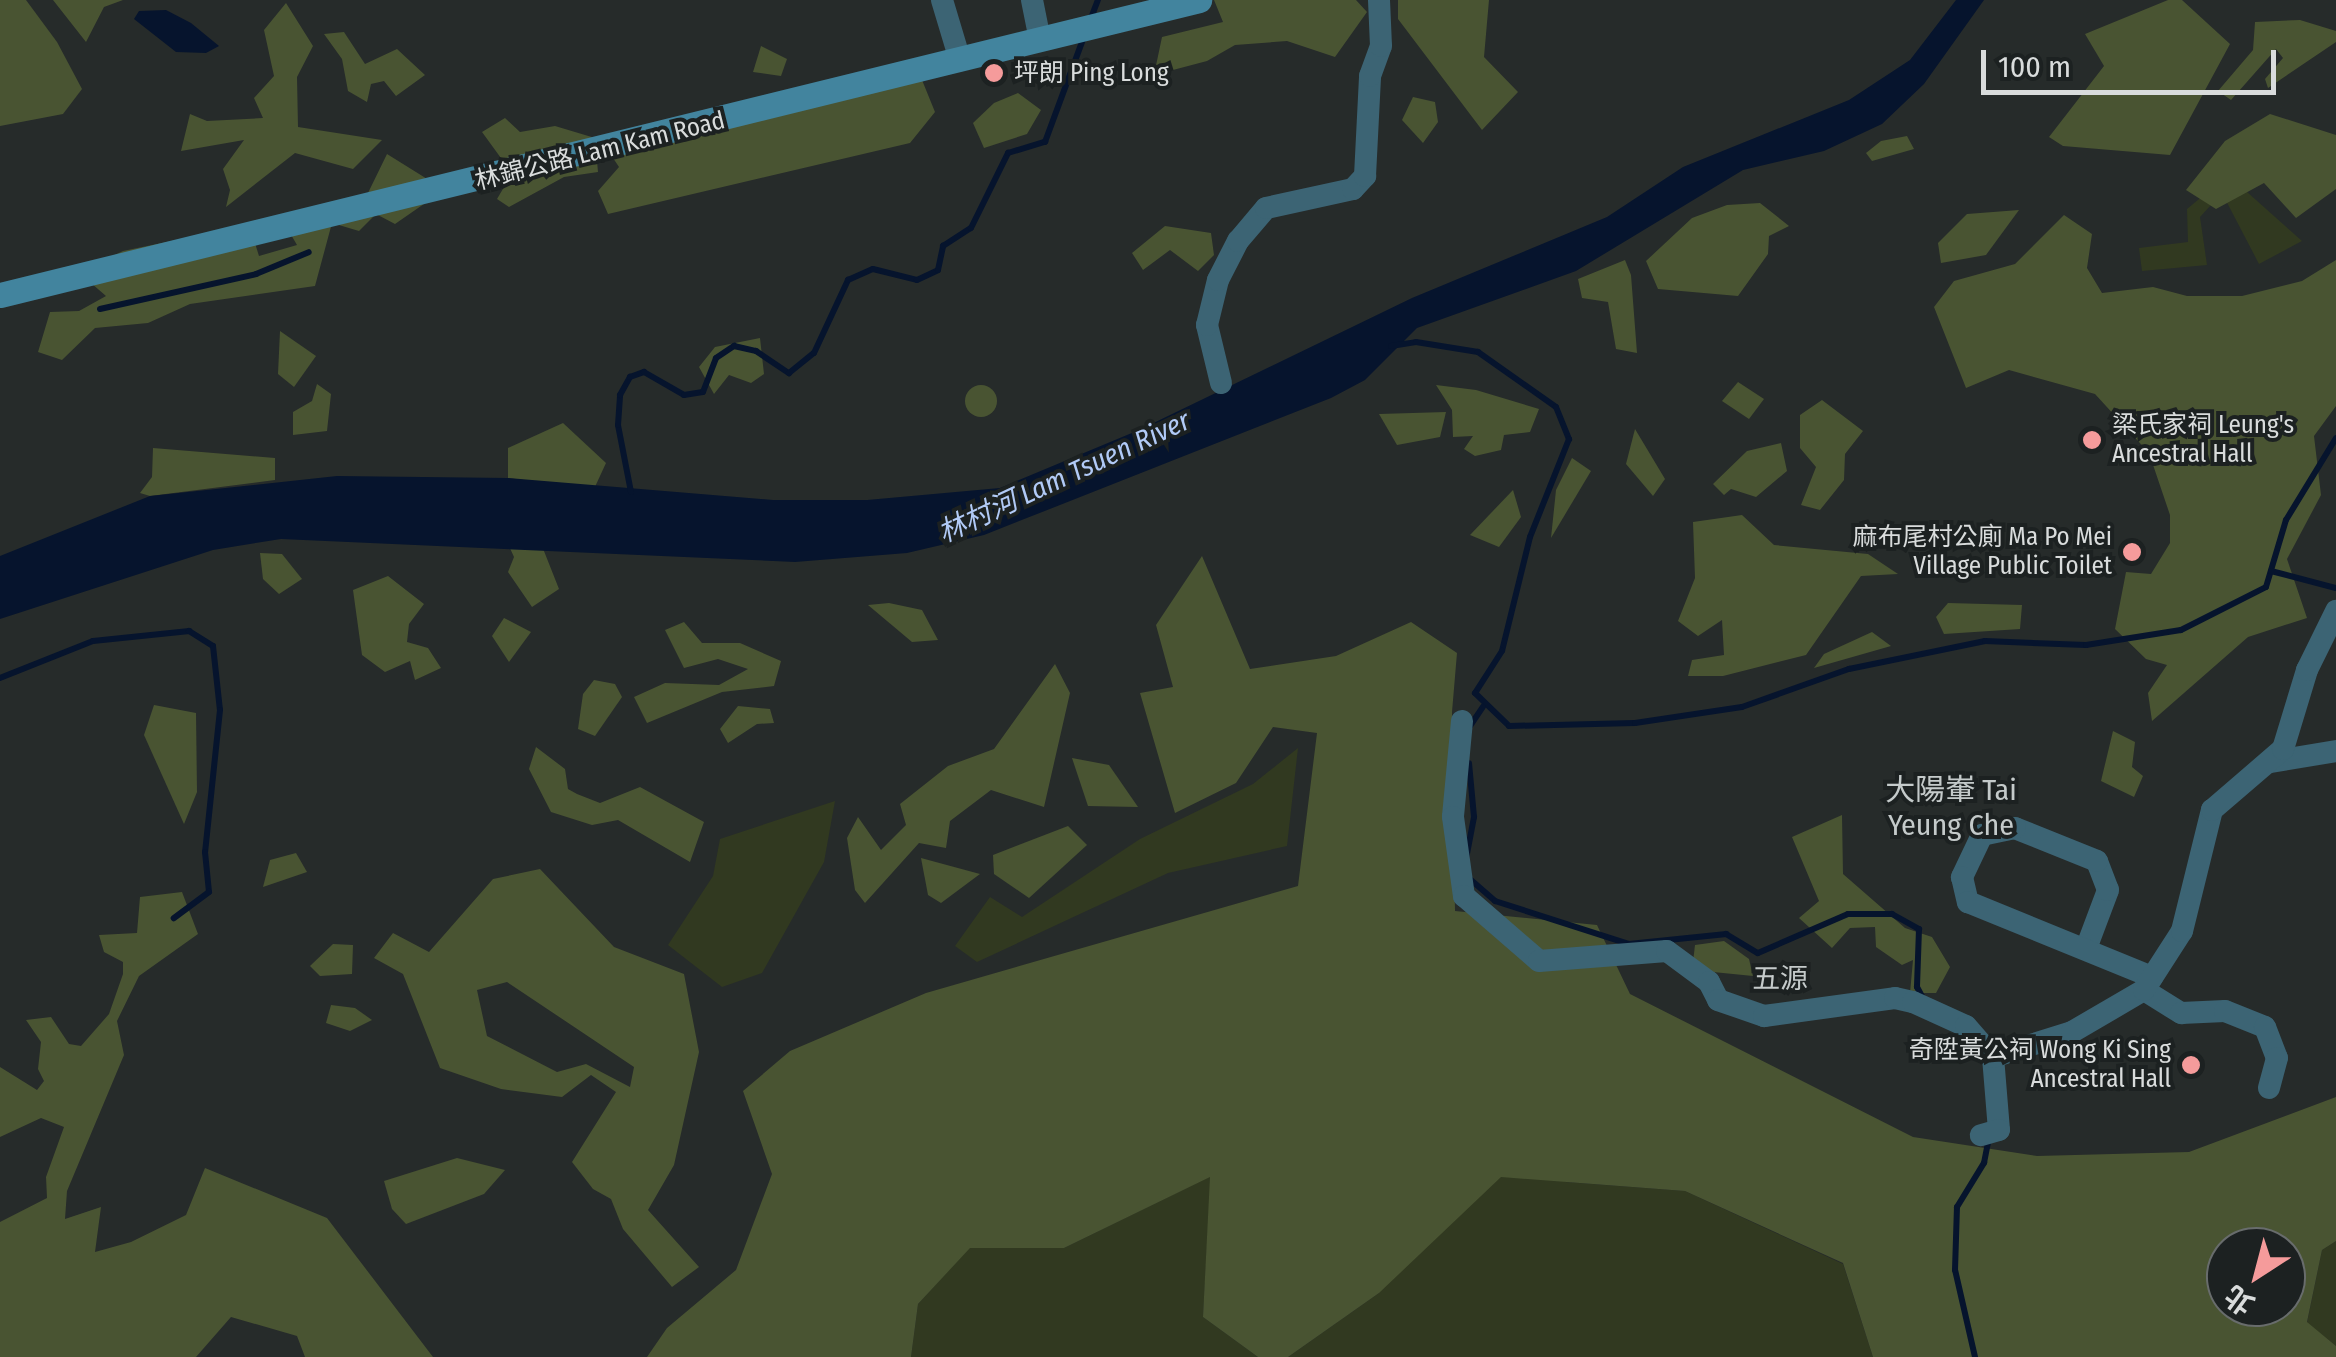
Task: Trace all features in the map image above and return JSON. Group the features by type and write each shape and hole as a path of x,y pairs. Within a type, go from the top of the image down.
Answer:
{"main road":[{"name":"林錦公路 Lam Kam Road","path":"0,295 1199,0"}],"street":[{"path":"942,0 960,60"},
{"path":"1032,0 1051,37"},
{"path":"1221,383 1207,325 1218,280 1244,232 1276,202 1354,189 1365,176 1370,76 1381,46 1379,0"},
{"path":"1993,1057 2072,1032 2148,983 2182,931 2212,810 2224,792 2271,762 2289,738 2307,670 2336,611"},
{"path":"1462,721 1452,802 1464,896 1539,961 1667,950 1709,982 1718,1000 1764,1016 1905,999 1966,1026 1993,1057 1999,1130 1981,1135"},
{"path":"2271,762 2336,751"},
{"path":"2087,946 2108,890 2097,861 2015,828 1982,835 1962,877 1968,902 2087,946 2148,983 2180,1012 2225,1012 2265,1027 2277,1058 2270,1088"}],"green space":[{"path":"0,0 26,0 57,42 82,89 63,114 0,126"},
{"path":"53,0 123,0 104,7 86,42"},
{"path":"1214,0 1356,0 1367,12 1335,57 1287,41 1235,45 1207,61 1154,75 1162,37 1223,22"},
{"path":"1398,0 1489,0 1484,57 1518,92 1482,130 1398,19"},
{"path":"2168,0 2182,0 2230,44 2170,155 2063,146 2049,137 2104,66 2085,34"},
{"path":"286,3 313,46 297,77 298,127 382,140 353,169 295,153 226,207 230,190 223,169 244,140 181,151 190,114 207,121 263,118 254,98 274,76 264,30"},
{"path":"2300,20 2336,31 2336,42 2268,88 2265,79 2283,58 2276,49 2231,100 2218,91 2253,50 2255,22"},
{"path":"344,32 365,64 397,49 425,75 396,96 384,81 371,84 367,102 348,91 342,59 324,34"},
{"path":"761,46 787,59 781,76 753,72"},
{"path":"922,80 935,112 910,143 608,214 598,191 619,167 611,155"},
{"path":"1018,93 1041,110 1027,134 984,148 973,123 994,103"},
{"path":"1413,97 1435,102 1438,122 1423,143 1402,120"},
{"path":"2270,114 2336,135 2336,189 2296,218 2264,183 2216,209 2186,190 2225,141"},
{"path":"505,118 520,132 555,126 595,138 598,172 564,177 509,207 497,199 507,182 506,165 482,132"},
{"path":"1907,136 1914,149 1872,161 1866,153 1881,141"},
{"path":"387,154 432,182 434,197 395,224 376,214 359,231 332,223 315,286 190,304 148,323 95,328 62,360 38,352 50,312 79,311 106,296 91,283 92,266 123,251 191,237 254,240 259,256 297,245 290,233 367,195"},
{"path":"2228,175 2302,241 2259,264 2222,193 2200,217 2207,265 2142,271 2139,248 2188,242 2187,209"},
{"path":"1760,203 1789,226 1769,236 1768,254 1738,296 1658,289 1646,261 1692,218 1727,205"},
{"path":"2019,210 1986,255 1941,263 1938,243 1967,214"},
{"path":"2064,215 2092,234 2087,268 2102,293 2153,287 2187,296 2242,296 2302,281 2336,260 2336,406 2314,436 2321,495 2287,559 2307,618 2248,637 2152,721 2148,693 2167,665 2146,659 2115,629 2126,572 2151,574 2170,543 2170,515 2149,453 2095,394 2009,370 1966,388 1934,307 1954,281 2015,264"},
{"path":"1165,226 1211,233 1214,255 1198,271 1170,250 1143,270 1132,253"},
{"path":"1625,260 1631,275 1637,353 1616,349 1608,302 1582,298 1578,279"},
{"path":"280,331 316,356 294,387 278,374"},
{"path":"760,338 764,374 751,383 729,375 714,394 699,367 715,347"},
{"path":"1738,382 1764,399 1749,419 1722,401"},
{"path":"317,384 331,394 327,431 293,435 293,412 312,401"},
{"path":"981,385 992,390 997,401 992,412 981,417 970,412 965,401 970,390"},
{"path":"1436,385 1476,390 1539,409 1530,432 1504,435 1501,450 1475,456 1464,449 1473,436 1453,437 1452,410"},
{"path":"1822,400 1863,431 1845,454 1844,480 1820,510 1801,505 1816,467 1800,448 1800,415"},
{"path":"1446,412 1440,437 1397,445 1379,414"},
{"path":"563,423 606,463 594,489 508,478 508,448"},
{"path":"1635,429 1665,479 1653,496 1626,464"},
{"path":"1781,443 1787,471 1756,497 1731,489 1724,495 1713,484 1747,451"},
{"path":"153,448 275,458 275,480 150,496 140,493 152,477"},
{"path":"1572,458 1591,471 1551,538 1556,490"},
{"path":"1513,490 1521,517 1499,547 1470,535"},
{"path":"1742,515 1774,545 1868,554 1898,574 1861,576 1806,655 1723,676 1688,676 1692,660 1724,655 1722,620 1698,636 1678,621 1695,578 1693,522"},
{"path":"509,546 542,546 559,589 532,607 508,572 514,557"},
{"path":"260,553 282,554 302,579 279,594 263,579"},
{"path":"1202,556 1250,669 1336,656 1411,622 1457,653 1452,712 1455,911 1597,925 1630,994 1913,1137 2037,1156 2189,1152 2336,1097 2336,1241 2322,1250 2307,1322 2336,1346 2336,1357 1873,1357 1843,1263 1685,1191 1501,1177 1379,1293 1288,1357 1258,1357 1203,1317 1210,1177 1064,1248 970,1248 918,1304 911,1357 647,1357 667,1328 736,1270 772,1174 743,1091 790,1051 926,993 1298,886 1317,733 1273,727 1236,783 1175,813 1140,693 1173,687 1156,625"},
{"path":"388,576 424,604 409,624 407,642 428,648 441,668 415,680 410,661 385,672 362,655 353,590"},
{"path":"889,603 922,610 938,640 912,642 868,605"},
{"path":"1948,603 2022,605 2020,629 1944,634 1936,617"},
{"path":"504,618 531,632 509,662 492,636"},
{"path":"684,622 702,643 740,643 781,661 774,686 722,692 647,723 634,697 665,683 719,685 748,669 718,659 684,668 665,630"},
{"path":"1872,632 1891,646 1814,668 1824,654"},
{"path":"1055,664 1070,693 1044,807 991,790 950,821 946,848 919,843 865,903 855,890 847,838 858,817 881,850 906,825 900,804 948,766 994,749"},
{"path":"594,680 615,684 622,697 595,736 578,729 583,694"},
{"path":"154,705 196,713 197,792 184,824 144,735"},
{"path":"738,706 770,709 774,723 757,724 728,743 720,729"},
{"path":"2113,731 2135,742 2132,767 2143,776 2134,797 2101,781"},
{"path":"536,747 565,769 568,789 577,794 600,803 640,787 704,822 690,862 618,820 592,825 551,812 529,769"},
{"path":"1298,748 1287,846 1168,873 977,962 955,946 990,897 1022,917 1140,839 1253,784"},
{"path":"1072,758 1109,765 1138,807 1088,806"},
{"path":"835,801 824,862 762,973 722,987 668,945 713,876 720,839"},
{"path":"1842,815 1843,874 1905,928 1932,937 1950,967 1936,993 1910,993 1913,960 1902,965 1876,947 1875,927 1850,928 1832,948 1799,918 1819,901 1792,837"},
{"path":"1068,826 1087,845 1029,898 994,874 993,855"},
{"path":"296,853 307,872 263,887 270,860"},
{"path":"921,858 980,874 941,903 928,895"},
{"path":"540,869 614,947 684,974 699,1052 674,1165 648,1210 699,1267 672,1287 623,1229 611,1199 593,1189 572,1162 616,1092 591,1075 562,1097 501,1089 440,1068 403,974 374,958 393,933 429,952 493,879","holes":["507,982 634,1067 630,1087 586,1064 557,1072 487,1036 477,990"]},
{"path":"182,892 198,934 139,976 117,1021 124,1055 67,1191 65,1219 101,1207 95,1252 131,1242 186,1215 205,1168 327,1218 433,1357 305,1357 297,1336 231,1317 196,1357 0,1357 0,1222 47,1198 46,1177 64,1127 41,1118 0,1137 0,1067 37,1090 44,1081 38,1069 41,1042 26,1020 51,1017 69,1044 81,1046 109,1014 123,974 123,962 104,952 99,935 137,933 140,897"},
{"path":"1724,941 1749,959 1753,976 1703,971 1693,962 1695,945"},
{"path":"333,944 353,945 352,974 320,976 310,966"},
{"path":"331,1005 355,1008 372,1020 350,1031 326,1023"},
{"path":"1410,1097 1566,1182 1685,1191 1843,1264 1873,1357 1288,1357 1379,1293"},
{"path":"457,1158 505,1170 484,1194 406,1224 392,1209 384,1181"},
{"path":"1211,1176 1203,1317 1258,1357 911,1357 918,1304 970,1247 1064,1248"},
{"path":"2336,1241 2336,1346 2307,1323 2322,1250"}],"water":[{"name":"林村河 Lam Tsuen River","path":"1956,0 1984,0 1924,84 1882,124 1824,151 1743,170 1576,271 1417,328 1365,380 1331,398 984,535 907,553 795,562 281,539 213,550 0,619 0,556 150,496 337,476 508,478 773,500 867,500 1000,488 1139,430 1412,298 1607,217 1683,167 1849,100 1910,60"},
{"path":"166,10 191,23 219,46 206,53 176,52 134,19 139,11"}],"waterway":[{"path":"1091,18 1098,0"},
{"path":"631,492 618,425 620,395 630,377 644,372 684,395 703,392 716,358 734,346 756,351 789,373 814,353 848,280 873,269 917,280 938,270 943,246 971,228 1008,153 1045,142 1085,34"},
{"path":"100,309 256,274 309,252"},
{"path":"1391,346 1416,342 1478,352 1556,407 1569,439 1530,537 1502,651 1475,693 1509,726 1635,723 1742,707 1849,669 1985,641 2086,645 2181,630 2266,587 2286,520 2336,438"},
{"path":"2271,571 2336,588"},
{"path":"0,678 93,641 189,631 213,646 220,710 205,852 209,892 174,918"},
{"path":"1470,726 1483,707"},
{"path":"1466,859 1474,817 1469,763"},
{"path":"1471,880 1495,901 1629,944 1726,934 1758,953 1848,914 1892,914 1919,929 1917,987 1924,1000"},
{"path":"1975,1357 1955,1270 1957,1207 1984,1163 1989,1137"}],"place":[{"name":"坪朗 Ping Long","path":"994,73"},
{"name":"梁氏家祠 Leung's Ancestral Hall","path":"2092,440"},
{"name":"麻布尾村公廁 Ma Po Mei Village Public Toilet","path":"2132,552"},
{"name":"奇陞黃公祠 Wong Ki Sing Ancestral Hall","path":"2191,1065"}],"district":[{"name":"大陽輋 Tai Yeung Che","path":"1951,807"},
{"name":"五源","path":"1780,979"}]}
